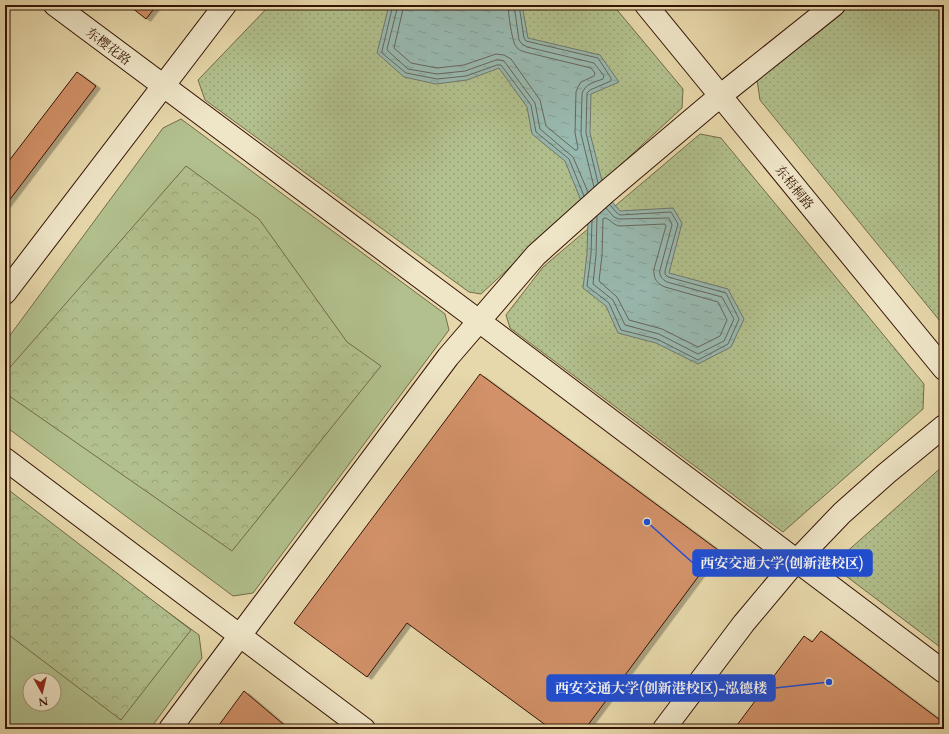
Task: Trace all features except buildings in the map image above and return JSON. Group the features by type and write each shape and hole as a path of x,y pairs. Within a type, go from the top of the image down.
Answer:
{"street":[{"name":"东樱花路","path":"55,5 479,321 944,672"},
{"path":"5,293 225,5"},
{"name":"东梧桐路","path":"646,5 944,369"},
{"path":"170,729 448,357 536,255 604,193 720,96 834,5"},
{"path":"664,729 744,623 796,561 842,514 881,478 944,426"},
{"path":"5,459 364,729"}],"green space":[{"path":"270,5 613,5 683,89 682,108 481,294 469,292 205,100 198,80"},
{"path":"850,5 944,5 944,326 760,100 757,80"},
{"path":"181,119 445,314 449,330 253,593 233,596 5,426 5,342 163,128"},
{"path":"700,134 721,138 924,384 923,409 783,532 510,328 506,315 543,267"},
{"path":"186,166 259,219 347,342 381,366 232,551 5,393 5,373"},
{"path":"944,465 944,650 842,573 842,556"},
{"path":"10,491 191,630 121,720 62,675 62,672 58,672 5,632 5,498"},
{"path":"5,492 199,635 202,658 150,729 5,729"}],"water":[{"path":"389,5 522,5 528,38 600,55 619,82 591,94 590,133 605,193 620,211 673,208 682,223 669,273 728,289 744,319 731,347 698,364 656,343 618,333 606,306 583,288 587,254 588,218 565,161 532,134 527,107 499,68 467,80 436,84 404,77 377,53"}],"place":[{"name":"西安交通大学(创新港校区)","path":"647,522"},
{"name":"西安交通大学(创新港校区)-泓德楼","path":"829,682"}]}
